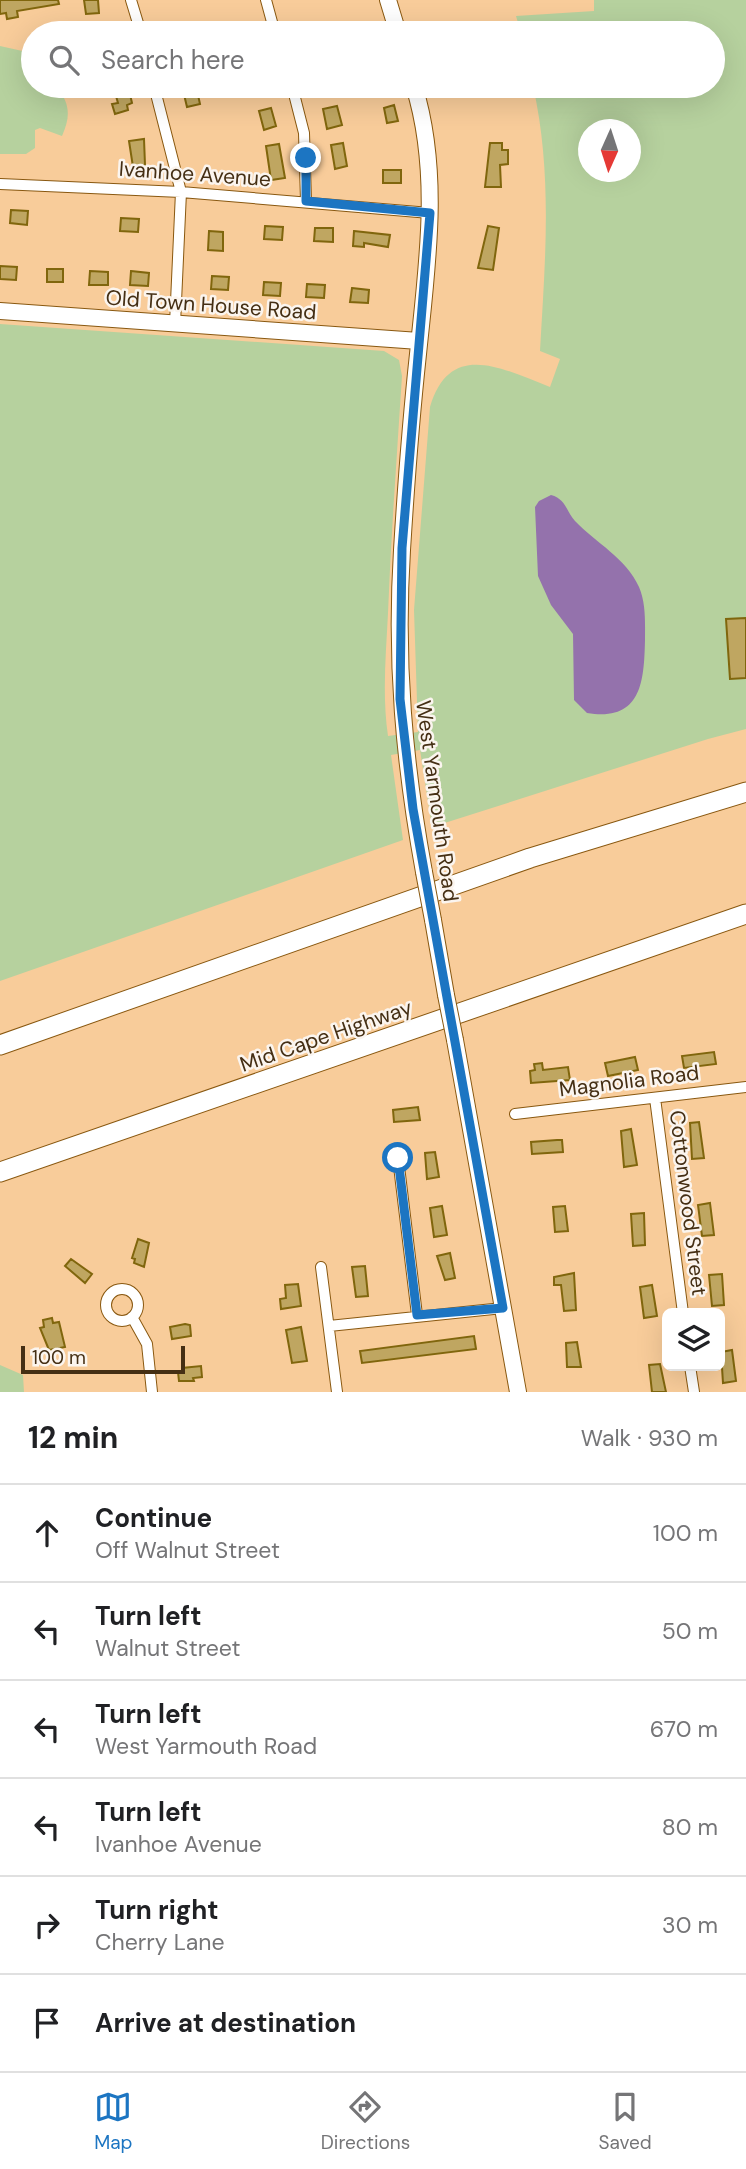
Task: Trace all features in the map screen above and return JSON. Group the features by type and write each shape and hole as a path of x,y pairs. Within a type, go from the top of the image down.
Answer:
{"highway":[{"path":"0,1045 530,858 746,792"},
{"name":"Mid Cape Highway","path":"0,1172 746,914"}],"main road":[{"path":"388,0 394,21"},
{"name":"West Yarmouth Road","path":"417,98 429,155 430,213 399,608 402,727 424,872 518,1392"},
{"name":"Old Town House Road","path":"0,311 419,341"}],"street":[{"path":"131,0 137,21"},
{"path":"266,0 272,21"},
{"path":"157,98 181,192 175,324"},
{"path":"295,98 304,133 306,201"},
{"name":"Ivanhoe Avenue","path":"0,184 181,192 430,213"},
{"name":"Magnolia Road","path":"515,1114 746,1087"},
{"name":"Cottonwood Street","path":"655,1098 682,1308"},
{"path":"398,1158 417,1315"},
{"path":"321,1267 337,1392"},
{"path":"329,1326 503,1308"},
{"path":"132,1317 147,1343 152,1392"},
{"path":"691,1371 694,1392"}],"green space":[{"path":"594,0 746,0 746,729 432,827 420,750 391,755 403,840 0,981 0,324 384,351 399,360 402,376 385,705 388,736 418,732 414,610 430,407 439,386 451,373 464,366 497,367 550,387 560,359 540,351 546,218 543,152 535,98 725,98 725,21 517,21 516,16 594,11"},
{"path":"0,46 21,51 21,98 64,98 68,116 62,136 40,128 35,130 35,148 26,154 0,154"},
{"path":"0,1365 23,1375 24,1392 0,1392"}],"shaded area":[{"path":"551,495 560,499 575,521 626,568 641,593 645,640 641,683 629,705 619,711 605,714 587,713 574,700 573,634 551,605 538,576 535,507 539,501"}],"building":[{"path":"0,0 58,0 59,4 17,11 18,17 7,19 6,13 0,14"},
{"path":"84,0 98,0 99,13 86,14"},
{"path":"117,98 131,98 132,103 127,105 128,110 115,114 112,104 118,103"},
{"path":"185,98 199,98 200,104 187,107"},
{"path":"394,105 398,121 387,123 384,108"},
{"path":"337,106 342,125 327,129 323,109"},
{"path":"271,108 276,126 264,130 259,111"},
{"path":"144,139 145,165 133,167 129,141"},
{"path":"343,143 347,166 335,169 331,145"},
{"path":"490,143 502,143 502,150 508,150 508,164 500,165 501,187 485,187"},
{"path":"279,144 285,178 271,180 266,146"},
{"path":"383,170 401,170 401,183 383,183"},
{"path":"11,210 28,211 27,225 10,223"},
{"path":"121,218 139,219 138,232 120,231"},
{"path":"265,226 283,227 282,240 264,239"},
{"path":"488,226 499,228 493,270 478,268"},
{"path":"315,228 333,228 333,242 314,241"},
{"path":"209,231 223,232 223,251 208,250"},
{"path":"354,231 390,235 388,247 364,243 364,247 353,246"},
{"path":"0,266 17,267 16,280 0,279"},
{"path":"47,269 63,269 63,282 47,282"},
{"path":"90,271 108,272 108,285 89,285"},
{"path":"131,271 149,273 148,286 130,285"},
{"path":"212,276 229,277 228,290 211,289"},
{"path":"264,282 281,283 280,296 263,295"},
{"path":"307,284 325,285 324,298 306,297"},
{"path":"352,288 369,290 368,303 350,302"},
{"path":"746,618 746,678 730,679 726,619"},
{"path":"714,1052 716,1064 684,1068 682,1056"},
{"path":"635,1057 638,1070 608,1076 605,1063"},
{"path":"542,1063 543,1070 568,1067 570,1080 531,1083 530,1071 535,1070 534,1064"},
{"path":"418,1107 420,1120 394,1122 393,1110"},
{"path":"699,1122 704,1158 692,1159 690,1123"},
{"path":"631,1129 637,1165 624,1167 621,1131"},
{"path":"562,1140 563,1152 532,1154 531,1142"},
{"path":"435,1152 439,1177 427,1179 425,1153"},
{"path":"710,1203 714,1235 702,1236 698,1205"},
{"path":"442,1206 447,1235 434,1237 430,1208"},
{"path":"565,1206 568,1231 555,1232 553,1207"},
{"path":"644,1213 645,1245 633,1246 631,1214"},
{"path":"138,1239 149,1243 144,1267 134,1263 135,1259 132,1258"},
{"path":"450,1253 455,1278 445,1280 437,1256"},
{"path":"71,1259 92,1274 85,1283 65,1266"},
{"path":"365,1266 368,1296 356,1297 352,1267"},
{"path":"574,1273 576,1310 564,1311 561,1285 554,1285 554,1277"},
{"path":"722,1274 724,1305 712,1306 709,1275"},
{"path":"298,1284 301,1306 281,1309 280,1299 286,1298 285,1285"},
{"path":"652,1285 657,1316 644,1318 640,1287"},
{"path":"52,1318 53,1323 59,1322 65,1347 49,1350 40,1328 44,1327 43,1320"},
{"path":"190,1325 191,1336 172,1339 170,1327"},
{"path":"301,1327 307,1361 292,1363 286,1330"},
{"path":"474,1336 476,1349 362,1363 360,1351"},
{"path":"577,1342 581,1367 567,1367 566,1343"},
{"path":"732,1350 736,1381 723,1383 722,1371 725,1371 725,1351"},
{"path":"660,1364 666,1392 652,1392 649,1365"},
{"path":"201,1366 202,1377 193,1378 194,1381 179,1381 178,1372 182,1372 182,1368"}],"route":[{"path":"306,158 306,201 430,213 402,548 398,669 400,699 413,809 503,1308 417,1315 398,1158"}]}
